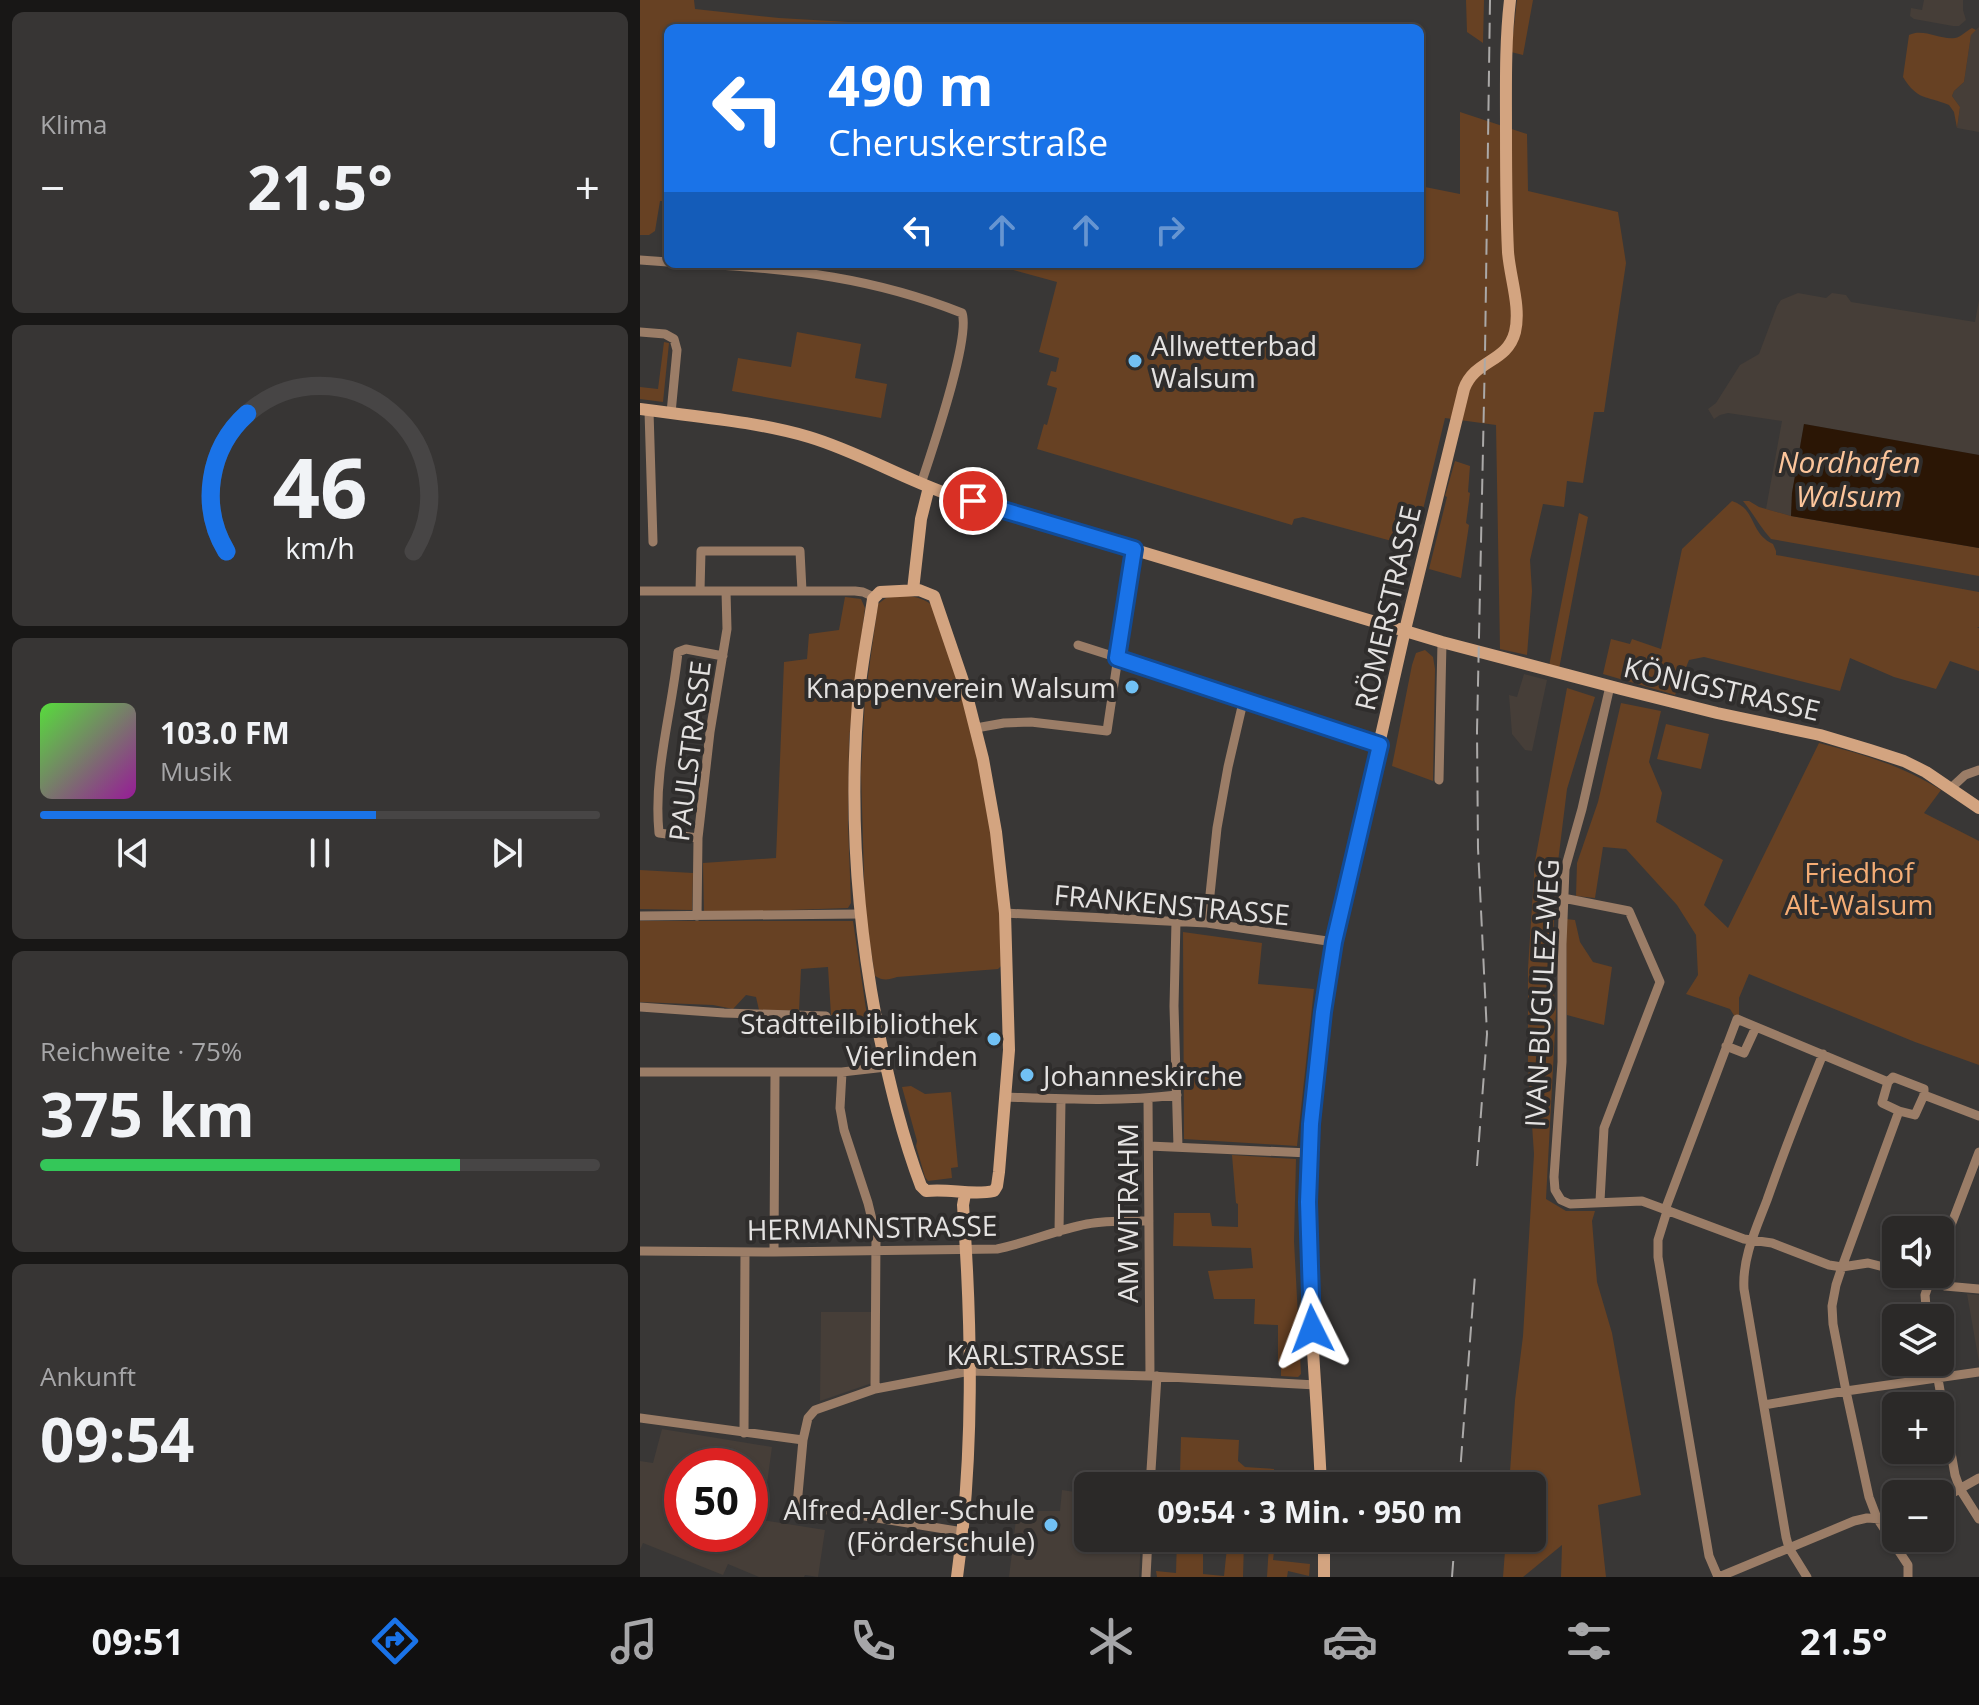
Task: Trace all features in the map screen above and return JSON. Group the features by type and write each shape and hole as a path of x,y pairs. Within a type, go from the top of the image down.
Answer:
{"street":[{"name":"RÖMERSTRASSE","path":"1320,1472 1308,1239 1309,1153 1323,1018 1334,942 1464,389 1471,375 1502,354 1515,335 1516,308 1508,251 1506,82 1510,0"},
{"path":"640,260 664,262"},
{"path":"760,268 804,271 869,283 962,313 964,320 954,372 925,486 913,590"},
{"path":"640,332 665,334 674,339 677,350 671,413"},
{"name":"KÖNIGSTRASSE","path":"645,410 772,428 809,437 853,452 925,486 1442,642 1717,713 1820,735 1904,761 1979,808"},
{"path":"645,410 653,542"},
{"path":"976,728 1031,722 1107,731 1134,549"},
{"path":"700,591 701,551 800,551 802,591"},
{"path":"913,590 934,596 976,728 994,818 1005,913 1009,1050 996,1189 986,1192 965,1194 954,1190 926,1191 922,1188 886,1067 860,914 854,771 859,699 874,597 880,592 913,590"},
{"path":"640,591 863,592 874,597"},
{"name":"PAULSTRASSE","path":"697,916 698,838 710,732 727,629 726,591"},
{"path":"1439,780 1442,642"},
{"path":"1078,645 1380,745"},
{"path":"698,838 659,833 659,779 678,652 686,649 723,656"},
{"name":"IVAN-BUGULEZ-WEG","path":"1600,1201 1570,1204 1561,1200 1555,1190 1554,1177 1562,1062 1565,869 1610,686"},
{"path":"1207,923 1217,828 1244,698"},
{"path":"1951,788 1965,775 1979,770"},
{"path":"1563,898 1629,911 1660,982 1604,1128 1600,1201 1642,1201 1829,1265 1882,1265"},
{"name":"FRANKENSTRASSE","path":"1005,913 1207,923 1334,942"},
{"path":"640,916 860,914"},
{"name":"AM WITRAHM","path":"1176,921 1174,1006 1178,1147"},
{"path":"640,1007 826,1016"},
{"path":"1882,1519 1854,1521 1718,1577 1709,1556 1658,1257 1658,1240 1666,1210 1737,1019 1888,1082"},
{"path":"1726,1046 1744,1053 1756,1027"},
{"path":"1807,1577 1789,1548 1744,1289 1745,1265 1752,1241 1823,1054"},
{"path":"640,1072 842,1072 886,1067"},
{"path":"774,1252 775,1072"},
{"path":"842,1072 842,1119 876,1236 875,1389"},
{"path":"1893,1077 1924,1089 1915,1115 1882,1103 1888,1082 1893,1077"},
{"path":"1005,1097 1061,1100 1177,1095"},
{"path":"1924,1095 1979,1116"},
{"name":"AM WITRAHM","path":"1148,1098 1154,1376 1151,1472"},
{"path":"1059,1232 1061,1100"},
{"path":"1899,1111 1842,1267 1832,1306 1833,1324 1869,1497 1877,1518 1908,1565 1908,1577"},
{"path":"1149,1146 1309,1153"},
{"path":"1954,1217 1979,1152"},
{"path":"957,1577 969,1451 965,1194"},
{"name":"HERMANNSTRASSE","path":"640,1251 967,1251 997,1249 1101,1222 1149,1221"},
{"path":"744,1433 745,1252"},
{"path":"1954,1287 1979,1289"},
{"name":"KARLSTRASSE","path":"803,1440 808,1418 815,1410 875,1389 970,1371 1154,1376 1316,1385"},
{"path":"1764,1405 1979,1372"},
{"path":"1938,1378 1955,1475 1979,1519"},
{"path":"640,1418 803,1440 797,1505 963,1532"},
{"path":"1954,1492 1979,1478"},
{"path":"1146,1577 1147,1552"},
{"path":"1324,1552 1324,1577"}],"shaded area":[{"path":"1924,0 1963,0 1966,20 1959,26 1953,26 1914,19 1910,16 1911,8 1922,10"},
{"path":"1979,27 1979,132 1957,128 1960,107 1952,96 1964,82 1971,34"},
{"path":"1798,293 1826,298 1832,293 1846,295 1851,302 1975,322 1979,300 1979,455 1804,424 1791,516 1766,509 1782,421 1728,413 1714,419 1708,409 1716,403 1740,365 1759,354 1781,300"},
{"path":"1524,674 1547,680 1532,751 1525,750 1512,734 1509,695 1517,697"},
{"path":"1967,1294 1979,1295 1979,1362"},
{"path":"821,1312 872,1312 872,1383 820,1401"},
{"path":"662,1429 772,1447 768,1476 768,1448 664,1448 664,1551 643,1543 640,1550 640,1461 653,1463"},
{"name":"Alfred-Adler-Schule (Förderschule)","path":"1062,1490 1074,1492 1074,1552 1140,1552 1139,1577 1009,1577 1017,1511 1060,1511"},
{"path":"768,1521 825,1530 818,1577 759,1577 728,1564 723,1575 666,1552 768,1552"}],"green space":[{"path":"640,0 694,0 695,9 883,24 664,24 664,201 660,201 655,231 640,235"},
{"path":"1466,0 1484,0 1483,43 1467,32"},
{"path":"1517,0 1533,0 1523,55 1511,52"},
{"path":"1972,28 1976,30 1971,35 1964,82 1952,96 1960,107 1957,128 1954,112 1949,105 1918,94 1903,77 1909,35 1920,33 1955,38"},
{"path":"1460,112 1527,134 1528,191 1618,212 1626,263 1604,412 1594,412 1583,483 1567,481 1564,507 1543,504 1530,560 1532,591 1527,655 1500,649 1496,425 1445,418 1414,547 1303,517 1294,519 1292,525 1037,449 1057,388 1047,385 1051,371 1056,372 1059,358 1039,352 1057,282 1006,268 1424,268 1424,187 1460,194"},
{"path":"797,332 861,344 855,378 887,384 881,418 732,391 738,358 791,367"},
{"path":"664,342 669,343 663,402 640,399 640,387 658,389"},
{"path":"1455,461 1470,466 1466,523 1469,525 1461,578 1429,569"},
{"path":"1732,501 1746,510 1760,534 1773,544 1776,555 1979,592 1979,671 1950,661 1936,689 1894,677 1850,658 1840,691 1704,657 1689,660 1675,695 1603,674 1611,639 1630,644 1632,639 1661,649 1682,549"},
{"path":"1743,501 1791,516 1979,548 1979,576 1771,539"},
{"path":"1579,513 1588,517 1559,669 1549,666"},
{"path":"894,596 914,597 932,605 974,728 989,803 1004,963 998,969 886,980 875,976 865,911 861,773 865,698 878,604"},
{"path":"845,597 861,599 865,608 849,739 851,903 848,908 704,913 703,863 776,858 784,662 807,659 809,634 839,630"},
{"path":"1425,650 1433,657 1435,669 1433,781 1392,766 1412,665 1416,653"},
{"path":"1567,688 1595,697 1567,789 1558,862 1551,967 1556,1012 1546,1199 1566,1211 1595,1211 1592,1221 1597,1282 1612,1333 1641,1495 1598,1505 1606,1577 1561,1577 1562,1545 1523,1577 1503,1577 1505,1552 1546,1552 1546,1472 1510,1472 1523,1336 1534,1154 1528,1066 1528,968 1535,861"},
{"name":"Friedhof Alt-Walsum","path":"1621,703 1661,711 1649,762 1662,793 1656,822 1723,860 1704,905 1728,928 1819,743 1882,762 1941,790 1924,813 1979,841 1979,1065 1749,974 1739,998 1739,1018 1730,1009 1686,994 1698,975 1696,935 1677,905 1626,849 1603,847 1595,898 1576,896 1577,863 1598,802"},
{"path":"1666,724 1709,734 1701,769 1657,759"},
{"path":"640,870 693,873 692,910 640,909"},
{"path":"1566,919 1575,920 1580,942 1593,962 1612,967 1604,1025 1567,1015"},
{"path":"640,921 853,921 867,1016 831,1015 828,967 801,969 799,1011 759,1010 756,997 746,995 733,1009 713,1005 640,1002"},
{"path":"1183,932 1262,943 1258,984 1314,989 1297,1146 1184,1139"},
{"path":"911,1086 925,1094 951,1092 958,1167 951,1168 952,1178 928,1181 925,1177 902,1087"},
{"path":"1232,1155 1296,1159 1294,1241 1301,1374 1298,1377 1281,1376 1278,1325 1254,1324 1255,1299 1214,1299 1208,1271 1253,1268 1251,1248 1173,1246 1174,1213 1210,1213 1212,1226 1238,1227"},
{"path":"1181,1437 1239,1440 1238,1461 1245,1467 1274,1469 1274,1472 1180,1472"},
{"path":"1177,1552 1203,1552 1203,1574 1224,1576 1227,1552 1244,1552 1243,1577 1157,1577 1156,1571 1176,1573"},
{"path":"1269,1552 1274,1552 1273,1560 1310,1564 1309,1576 1288,1571 1287,1577 1267,1577"}],"water":[{"name":"Nordhafen Walsum","path":"1804,424 1979,455 1979,548 1791,516"}],"railway":[{"path":"1477,1166 1487,1034 1478,848 1477,731 1490,0"},
{"path":"1460,1472 1475,1275"},
{"path":"1452,1577 1454,1552"}],"place":[{"name":"Allwetterbad Walsum","path":"1135,361"},
{"name":"Knappenverein Walsum","path":"1132,687"},
{"name":"Stadtteilbibliothek Vierlinden","path":"994,1039"},
{"name":"Johanneskirche","path":"1027,1075"},
{"name":"Alfred-Adler-Schule (Förderschule)","path":"1051,1525"}],"route":[{"path":"973,501 1134,549 1117,658 1380,745 1334,942 1323,1012 1311,1124 1308,1202 1312,1329"}]}
